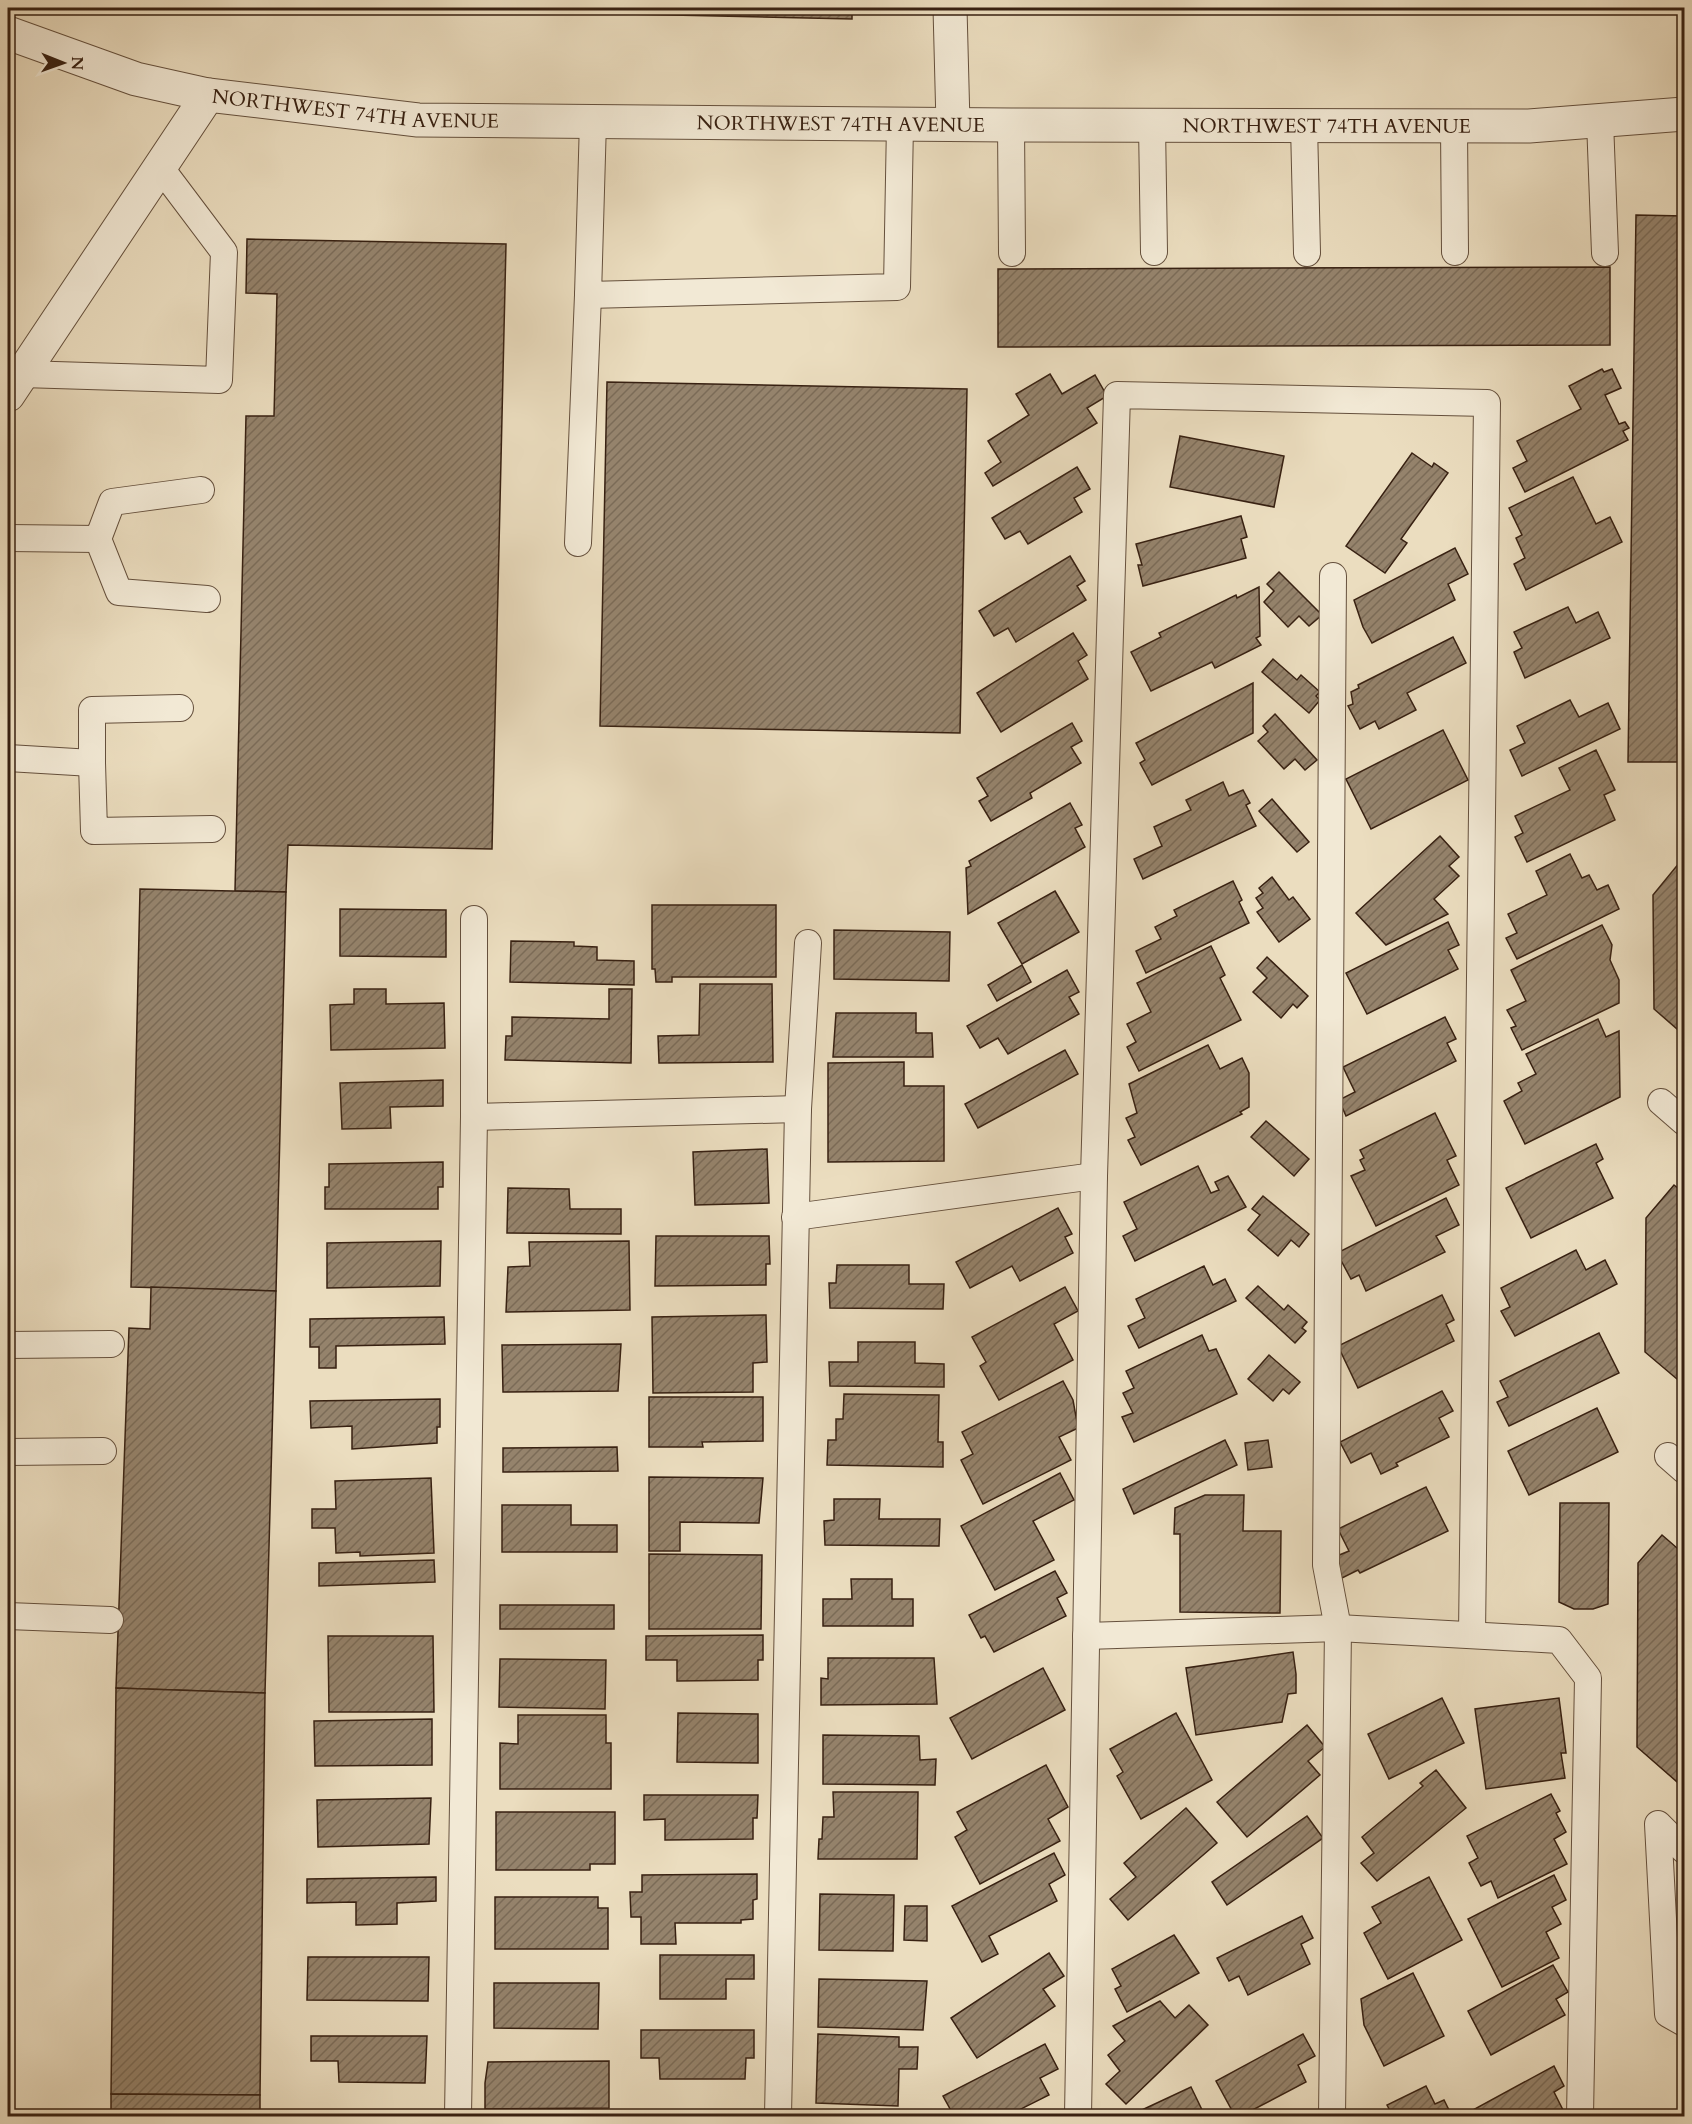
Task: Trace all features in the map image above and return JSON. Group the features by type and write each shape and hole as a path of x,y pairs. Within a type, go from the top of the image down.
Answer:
{"street":[{"path":"950,8 952,124"},
{"name":"NORTHWEST 74TH AVENUE","path":"8,33 136,79 208,95 418,120 1528,126 1684,114"},
{"path":"15,384 208,95"}],"lane":[{"path":"578,543 593,121"},
{"path":"1600,121 1605,253"},
{"path":"588,295 897,287 900,124"},
{"path":"1011,125 1012,252"},
{"path":"1152,125 1154,252"},
{"path":"1304,125 1307,253"},
{"path":"1454,126 1455,252"},
{"path":"15,384 219,380 224,252 160,166"},
{"path":"1078,2116 1094,1176 1117,395 1487,403 1472,1634"},
{"path":"201,490 112,502 98,539 119,592 207,599"},
{"path":"8,538 98,539"},
{"path":"1332,576 1326,1565 1338,1628 1332,2116"},
{"path":"180,708 92,710 94,831 212,829"},
{"path":"8,758 92,763"},
{"path":"458,2116 474,1117 474,919"},
{"path":"778,2116 795,1218 798,1109 808,943"},
{"path":"1661,1102 1684,1122"},
{"path":"474,1117 798,1109"},
{"path":"795,1218 1094,1176"},
{"path":"8,1345 111,1344"},
{"path":"8,1452 103,1451"},
{"path":"8,1616 110,1620"},
{"path":"1086,1636 1338,1628 1559,1640 1588,1678 1580,2116"},
{"path":"1684,1850 1658,1824 1668,2014 1684,2023"}],"building":[{"path":"340,8 852,8 852,19"},
{"path":"1636,215 1684,216 1684,762 1628,762"},
{"path":"247,239 506,244 492,849 288,845 286,892 235,891 246,416 274,416 277,294 246,293"},
{"path":"1610,267 1610,345 998,347 998,269"},
{"path":"1602,369 1604,372 1612,369 1621,388 1605,395 1619,424 1625,422 1629,428 1623,431 1628,440 1525,492 1513,468 1527,461 1517,441 1581,409 1569,386"},
{"path":"1050,374 1062,394 1095,375 1107,396 1087,408 1097,423 993,486 985,473 1001,462 988,441 1029,415 1016,394"},
{"path":"607,382 967,389 960,733 600,726"},
{"path":"1180,436 1284,456 1274,507 1170,487"},
{"path":"1412,453 1432,467 1434,463 1448,473 1401,539 1407,543 1385,573 1346,546"},
{"path":"1077,467 1090,489 1074,498 1082,512 1028,544 1020,531 1005,539 992,518"},
{"path":"1573,477 1596,524 1610,517 1622,542 1526,590 1514,564 1525,558 1516,538 1522,535 1509,508"},
{"path":"1241,516 1247,537 1241,539 1246,558 1143,586 1138,565 1142,565 1136,544"},
{"path":"1455,548 1468,574 1448,584 1455,600 1372,643 1363,627 1354,600"},
{"path":"1070,556 1085,581 1077,586 1086,600 1016,642 1008,628 994,636 979,611"},
{"path":"1279,572 1322,615 1309,626 1299,616 1288,627 1264,602 1274,591 1267,584"},
{"path":"1259,587 1260,636 1256,638 1261,645 1215,668 1212,662 1151,691 1131,652 1161,637 1159,633 1236,595 1237,598"},
{"path":"1568,607 1576,623 1598,612 1610,638 1525,678 1514,652 1522,648 1514,632"},
{"path":"1073,633 1087,655 1078,661 1088,679 1001,732 977,693"},
{"path":"1453,637 1466,663 1407,693 1416,710 1379,729 1375,721 1360,729 1348,706 1353,704 1351,692 1359,688 1358,685"},
{"path":"1273,659 1297,680 1301,675 1320,692 1316,696 1320,700 1309,713 1262,672"},
{"path":"1253,683 1253,733 1152,785 1140,763 1145,760 1136,743"},
{"path":"1570,700 1579,717 1608,703 1620,729 1522,776 1510,750 1525,743 1517,726"},
{"path":"1275,714 1317,760 1305,770 1295,759 1284,769 1258,741 1268,732 1263,726"},
{"path":"1072,723 1082,741 1071,747 1081,763 1030,793 1032,798 991,821 979,801 988,796 977,778"},
{"path":"1443,730 1468,780 1371,829 1346,779"},
{"path":"1596,750 1615,790 1604,795 1615,820 1527,862 1515,837 1523,833 1515,816 1570,790 1559,768"},
{"path":"1223,782 1229,796 1243,790 1250,803 1246,805 1256,826 1143,879 1134,859 1162,846 1154,827 1191,810 1186,800"},
{"path":"1272,799 1309,842 1297,852 1259,811"},
{"path":"1070,803 1082,825 1075,828 1085,847 968,914 966,868 971,866 969,861"},
{"path":"1440,836 1459,857 1449,866 1459,876 1434,899 1448,914 1386,945 1356,913"},
{"path":"1570,854 1582,878 1589,875 1597,890 1608,885 1619,909 1517,959 1506,938 1517,933 1508,914 1547,895 1536,871"},
{"path":"1684,857 1684,1035 1654,1009 1653,895"},
{"path":"1272,877 1289,900 1293,897 1310,919 1279,942 1257,912 1263,908 1256,898 1263,893 1259,888"},
{"path":"1233,881 1242,900 1239,902 1249,923 1146,973 1136,951 1161,939 1155,927 1177,916 1174,910"},
{"path":"140,889 286,892 276,1291 131,1287"},
{"path":"1055,891 1079,932 1022,964 998,923"},
{"path":"652,905 776,905 776,977 672,977 672,982 656,982 655,969 652,969"},
{"path":"340,909 446,910 446,957 340,956"},
{"path":"1448,922 1459,945 1448,950 1458,969 1367,1014 1346,973"},
{"path":"1602,925 1612,945 1610,960 1619,980 1619,1003 1522,1050 1511,1028 1516,1026 1507,1010 1526,1001 1511,970"},
{"path":"834,930 950,932 949,981 834,979"},
{"path":"511,941 574,942 574,946 597,947 597,960 634,961 634,985 510,982"},
{"path":"1211,946 1225,975 1220,978 1241,1020 1139,1071 1127,1047 1136,1042 1127,1024 1151,1012 1137,983"},
{"path":"1267,957 1308,996 1297,1008 1293,1004 1281,1018 1253,992 1267,978 1257,968"},
{"path":"1022,965 1031,982 997,1001 988,985"},
{"path":"1067,970 1079,992 1069,997 1079,1014 1008,1054 998,1038 980,1048 967,1026"},
{"path":"700,984 772,984 773,1062 659,1063 658,1036 699,1035"},
{"path":"354,989 386,989 386,1004 444,1003 445,1048 331,1050 330,1005 354,1004"},
{"path":"609,989 632,989 631,1063 505,1060 506,1036 512,1036 512,1017 609,1019"},
{"path":"836,1013 916,1013 916,1033 932,1033 933,1057 833,1057"},
{"path":"1445,1017 1456,1039 1447,1043 1456,1061 1346,1116 1339,1100 1355,1092 1343,1067"},
{"path":"1598,1019 1606,1037 1619,1031 1620,1097 1525,1144 1504,1101 1522,1091 1518,1083 1536,1074 1526,1054"},
{"path":"1208,1045 1220,1069 1242,1058 1249,1073 1249,1107 1240,1112 1242,1114 1141,1165 1128,1140 1135,1137 1126,1118 1137,1113 1129,1084"},
{"path":"1065,1050 1078,1074 978,1128 965,1104"},
{"path":"904,1062 904,1086 944,1086 944,1161 828,1162 828,1063"},
{"path":"443,1080 443,1106 390,1107 391,1128 342,1129 340,1083"},
{"path":"1435,1113 1456,1156 1447,1160 1459,1185 1376,1226 1351,1176 1365,1170 1360,1160 1364,1158 1360,1150"},
{"path":"1266,1121 1309,1159 1294,1176 1251,1137"},
{"path":"1596,1144 1603,1159 1596,1163 1613,1198 1531,1238 1506,1188"},
{"path":"767,1149 769,1203 695,1205 693,1152"},
{"path":"443,1162 443,1187 438,1187 438,1209 325,1209 325,1187 329,1187 329,1164"},
{"path":"1198,1166 1211,1193 1219,1190 1215,1182 1228,1176 1246,1207 1135,1261 1123,1236 1137,1229 1124,1202"},
{"path":"1674,1185 1684,1193 1684,1385 1645,1352 1646,1218"},
{"path":"508,1188 569,1189 570,1209 621,1209 621,1234 507,1233"},
{"path":"1263,1196 1309,1234 1299,1247 1291,1240 1278,1256 1248,1230 1260,1215 1252,1209"},
{"path":"1446,1198 1459,1225 1436,1236 1445,1252 1366,1291 1359,1275 1351,1279 1337,1253"},
{"path":"1058,1208 1072,1234 1065,1237 1073,1253 1020,1281 1012,1266 970,1288 956,1262"},
{"path":"656,1236 769,1236 770,1264 766,1264 766,1285 655,1286"},
{"path":"441,1241 440,1286 327,1288 327,1243"},
{"path":"629,1241 630,1310 506,1312 508,1267 530,1266 529,1242"},
{"path":"1576,1250 1586,1270 1605,1260 1617,1284 1515,1336 1501,1311 1510,1307 1501,1288"},
{"path":"837,1265 909,1265 909,1284 944,1284 943,1309 830,1308 829,1283 836,1283"},
{"path":"1204,1266 1213,1285 1225,1279 1236,1301 1139,1348 1128,1326 1145,1318 1136,1299"},
{"path":"1258,1286 1284,1310 1288,1305 1307,1322 1302,1328 1306,1331 1295,1343 1246,1298"},
{"path":"151,1287 276,1291 265,1693 116,1688 129,1328 150,1329"},
{"path":"1065,1287 1078,1311 1054,1324 1073,1360 999,1400 980,1366 986,1362 972,1337"},
{"path":"1442,1295 1454,1320 1446,1324 1454,1341 1358,1388 1338,1346"},
{"path":"766,1315 767,1362 753,1363 753,1392 653,1393 652,1317"},
{"path":"444,1317 445,1344 336,1346 336,1368 319,1368 319,1347 310,1347 310,1319"},
{"path":"1599,1333 1619,1373 1509,1426 1497,1402 1508,1397 1500,1381"},
{"path":"1202,1335 1209,1351 1216,1349 1237,1394 1134,1442 1122,1417 1133,1413 1123,1393 1134,1388 1126,1371"},
{"path":"858,1342 915,1342 915,1363 944,1364 944,1387 830,1386 829,1362 858,1362"},
{"path":"621,1344 618,1391 503,1392 502,1345"},
{"path":"1269,1355 1300,1382 1289,1394 1283,1389 1273,1401 1248,1379"},
{"path":"1063,1381 1073,1400 1078,1428 1059,1437 1071,1460 983,1504 961,1460 973,1454 962,1432"},
{"path":"1442,1391 1453,1411 1439,1418 1449,1437 1396,1463 1398,1466 1381,1474 1371,1453 1351,1463 1340,1442"},
{"path":"844,1394 939,1395 938,1442 943,1442 943,1467 827,1465 828,1440 836,1440 836,1419 843,1419"},
{"path":"649,1397 763,1397 763,1441 702,1442 703,1447 649,1447"},
{"path":"440,1399 440,1427 437,1427 437,1443 352,1449 352,1426 311,1428 310,1401"},
{"path":"1597,1408 1618,1452 1529,1495 1508,1451"},
{"path":"1225,1440 1237,1465 1134,1514 1123,1489"},
{"path":"1268,1440 1272,1467 1248,1470 1245,1443"},
{"path":"617,1447 618,1471 503,1472 503,1448"},
{"path":"1060,1473 1074,1500 1033,1521 1054,1560 995,1590 961,1526"},
{"path":"649,1477 763,1478 759,1523 680,1522 680,1551 649,1551"},
{"path":"431,1478 434,1553 360,1556 360,1552 336,1553 335,1528 312,1528 312,1509 336,1509 335,1481"},
{"path":"1426,1487 1448,1531 1360,1573 1358,1570 1342,1578 1332,1558 1349,1551 1338,1529"},
{"path":"1205,1495 1244,1495 1243,1531 1281,1531 1280,1613 1180,1612 1180,1534 1174,1534 1175,1508"},
{"path":"834,1499 880,1499 879,1519 940,1519 939,1546 825,1545 824,1521 834,1520"},
{"path":"1560,1503 1609,1503 1608,1604 1593,1609 1574,1609 1559,1602"},
{"path":"502,1505 571,1505 571,1525 617,1525 617,1552 502,1552"},
{"path":"1662,1535 1684,1554 1684,1788 1637,1747 1638,1563"},
{"path":"649,1554 762,1555 761,1629 649,1629"},
{"path":"434,1560 435,1582 319,1586 319,1563"},
{"path":"1055,1571 1067,1593 1057,1598 1066,1616 994,1652 985,1636 981,1638 969,1615"},
{"path":"851,1579 892,1579 892,1599 913,1599 913,1626 823,1626 823,1599 852,1599"},
{"path":"500,1605 614,1605 614,1629 500,1629"},
{"path":"763,1635 763,1660 758,1660 758,1680 677,1681 677,1660 646,1660 646,1636"},
{"path":"328,1636 433,1636 434,1712 329,1712"},
{"path":"1293,1652 1296,1693 1288,1694 1282,1722 1196,1735 1186,1668"},
{"path":"828,1658 934,1658 937,1704 821,1705 821,1678 828,1679"},
{"path":"500,1659 606,1660 605,1709 499,1707"},
{"path":"1043,1668 1065,1710 972,1759 950,1718"},
{"path":"116,1688 265,1693 260,2095 111,2094"},
{"path":"1442,1698 1464,1743 1389,1779 1368,1734"},
{"path":"1559,1698 1566,1753 1561,1753 1565,1778 1486,1789 1475,1709"},
{"path":"678,1713 758,1714 758,1763 677,1762"},
{"path":"1176,1713 1212,1780 1141,1819 1117,1776 1123,1772 1110,1749"},
{"path":"518,1715 606,1715 606,1743 611,1743 611,1789 500,1789 500,1743 518,1744"},
{"path":"432,1719 432,1765 315,1766 314,1721"},
{"path":"1307,1725 1325,1747 1308,1761 1320,1775 1247,1837 1217,1802"},
{"path":"823,1735 919,1736 920,1760 936,1759 935,1785 823,1784"},
{"path":"1046,1765 1068,1807 1048,1819 1060,1841 980,1884 955,1837 967,1830 957,1812"},
{"path":"1436,1770 1466,1808 1377,1881 1361,1863 1374,1853 1362,1837 1423,1786 1420,1783"},
{"path":"833,1792 918,1792 917,1859 818,1859 823,1817 834,1817"},
{"path":"1551,1794 1560,1811 1556,1813 1566,1832 1554,1839 1567,1864 1498,1898 1491,1881 1481,1886 1469,1863 1478,1858 1467,1836"},
{"path":"644,1795 758,1795 757,1818 753,1818 753,1839 665,1840 665,1819 644,1820"},
{"path":"431,1798 429,1844 318,1847 317,1800"},
{"path":"1186,1808 1217,1843 1128,1920 1110,1899 1136,1877 1124,1863"},
{"path":"496,1812 615,1812 615,1864 590,1864 590,1870 496,1870"},
{"path":"1307,1816 1323,1838 1227,1905 1212,1882"},
{"path":"1054,1853 1065,1875 1049,1884 1057,1901 989,1936 998,1954 982,1962 952,1906"},
{"path":"757,1874 757,1899 753,1900 753,1919 741,1920 741,1923 675,1923 676,1944 641,1944 641,1917 631,1917 630,1892 642,1892 642,1875"},
{"path":"1554,1875 1566,1900 1552,1907 1561,1924 1546,1932 1559,1958 1502,1987 1468,1919"},
{"path":"436,1877 436,1901 397,1903 397,1924 356,1925 356,1902 307,1903 307,1879"},
{"path":"1429,1877 1462,1940 1388,1979 1364,1933 1381,1923 1372,1907"},
{"path":"820,1894 894,1895 893,1951 819,1950"},
{"path":"495,1897 598,1897 598,1908 608,1908 608,1949 495,1949"},
{"path":"905,1906 927,1906 927,1941 904,1940"},
{"path":"1302,1916 1313,1938 1301,1944 1310,1964 1248,1995 1239,1976 1229,1981 1217,1958"},
{"path":"1174,1935 1199,1973 1127,2012 1115,1989 1121,1986 1112,1969"},
{"path":"1049,1953 1064,1976 1043,1989 1055,2006 977,2058 951,2018"},
{"path":"660,1955 754,1955 754,1979 726,1979 726,1999 660,1999"},
{"path":"308,1957 429,1957 428,2001 307,2000"},
{"path":"1553,1965 1568,1992 1556,1999 1565,2015 1491,2055 1468,2011"},
{"path":"1413,1973 1444,2036 1384,2066 1364,2025 1361,1999"},
{"path":"819,1979 927,1981 923,2030 818,2027"},
{"path":"494,1983 599,1983 598,2029 494,2028"},
{"path":"1160,2001 1175,2018 1189,2005 1208,2025 1126,2104 1106,2084 1120,2071 1108,2055 1125,2041 1113,2026"},
{"path":"641,2030 754,2030 754,2058 746,2058 745,2079 660,2079 659,2058 641,2058"},
{"path":"818,2034 899,2037 899,2047 918,2047 917,2069 899,2069 898,2106 816,2103"},
{"path":"1303,2034 1315,2056 1298,2065 1306,2082 1241,2116 1235,2116 1216,2081"},
{"path":"311,2036 427,2036 425,2083 339,2082 338,2061 311,2061"},
{"path":"1045,2044 1058,2069 1040,2078 1049,2095 1007,2116 954,2116 943,2096"},
{"path":"609,2061 609,2108 485,2109 488,2062"},
{"path":"1554,2066 1564,2086 1554,2092 1563,2110 1551,2116 1474,2116 1471,2111"},
{"path":"1426,2086 1435,2104 1444,2100 1452,2116 1393,2116 1387,2105"},
{"path":"1191,2087 1205,2116 1129,2116"},
{"path":"111,2094 260,2095 260,2116 111,2116"},
{"path":"751,2113 751,2116 638,2116 638,2114"}]}
